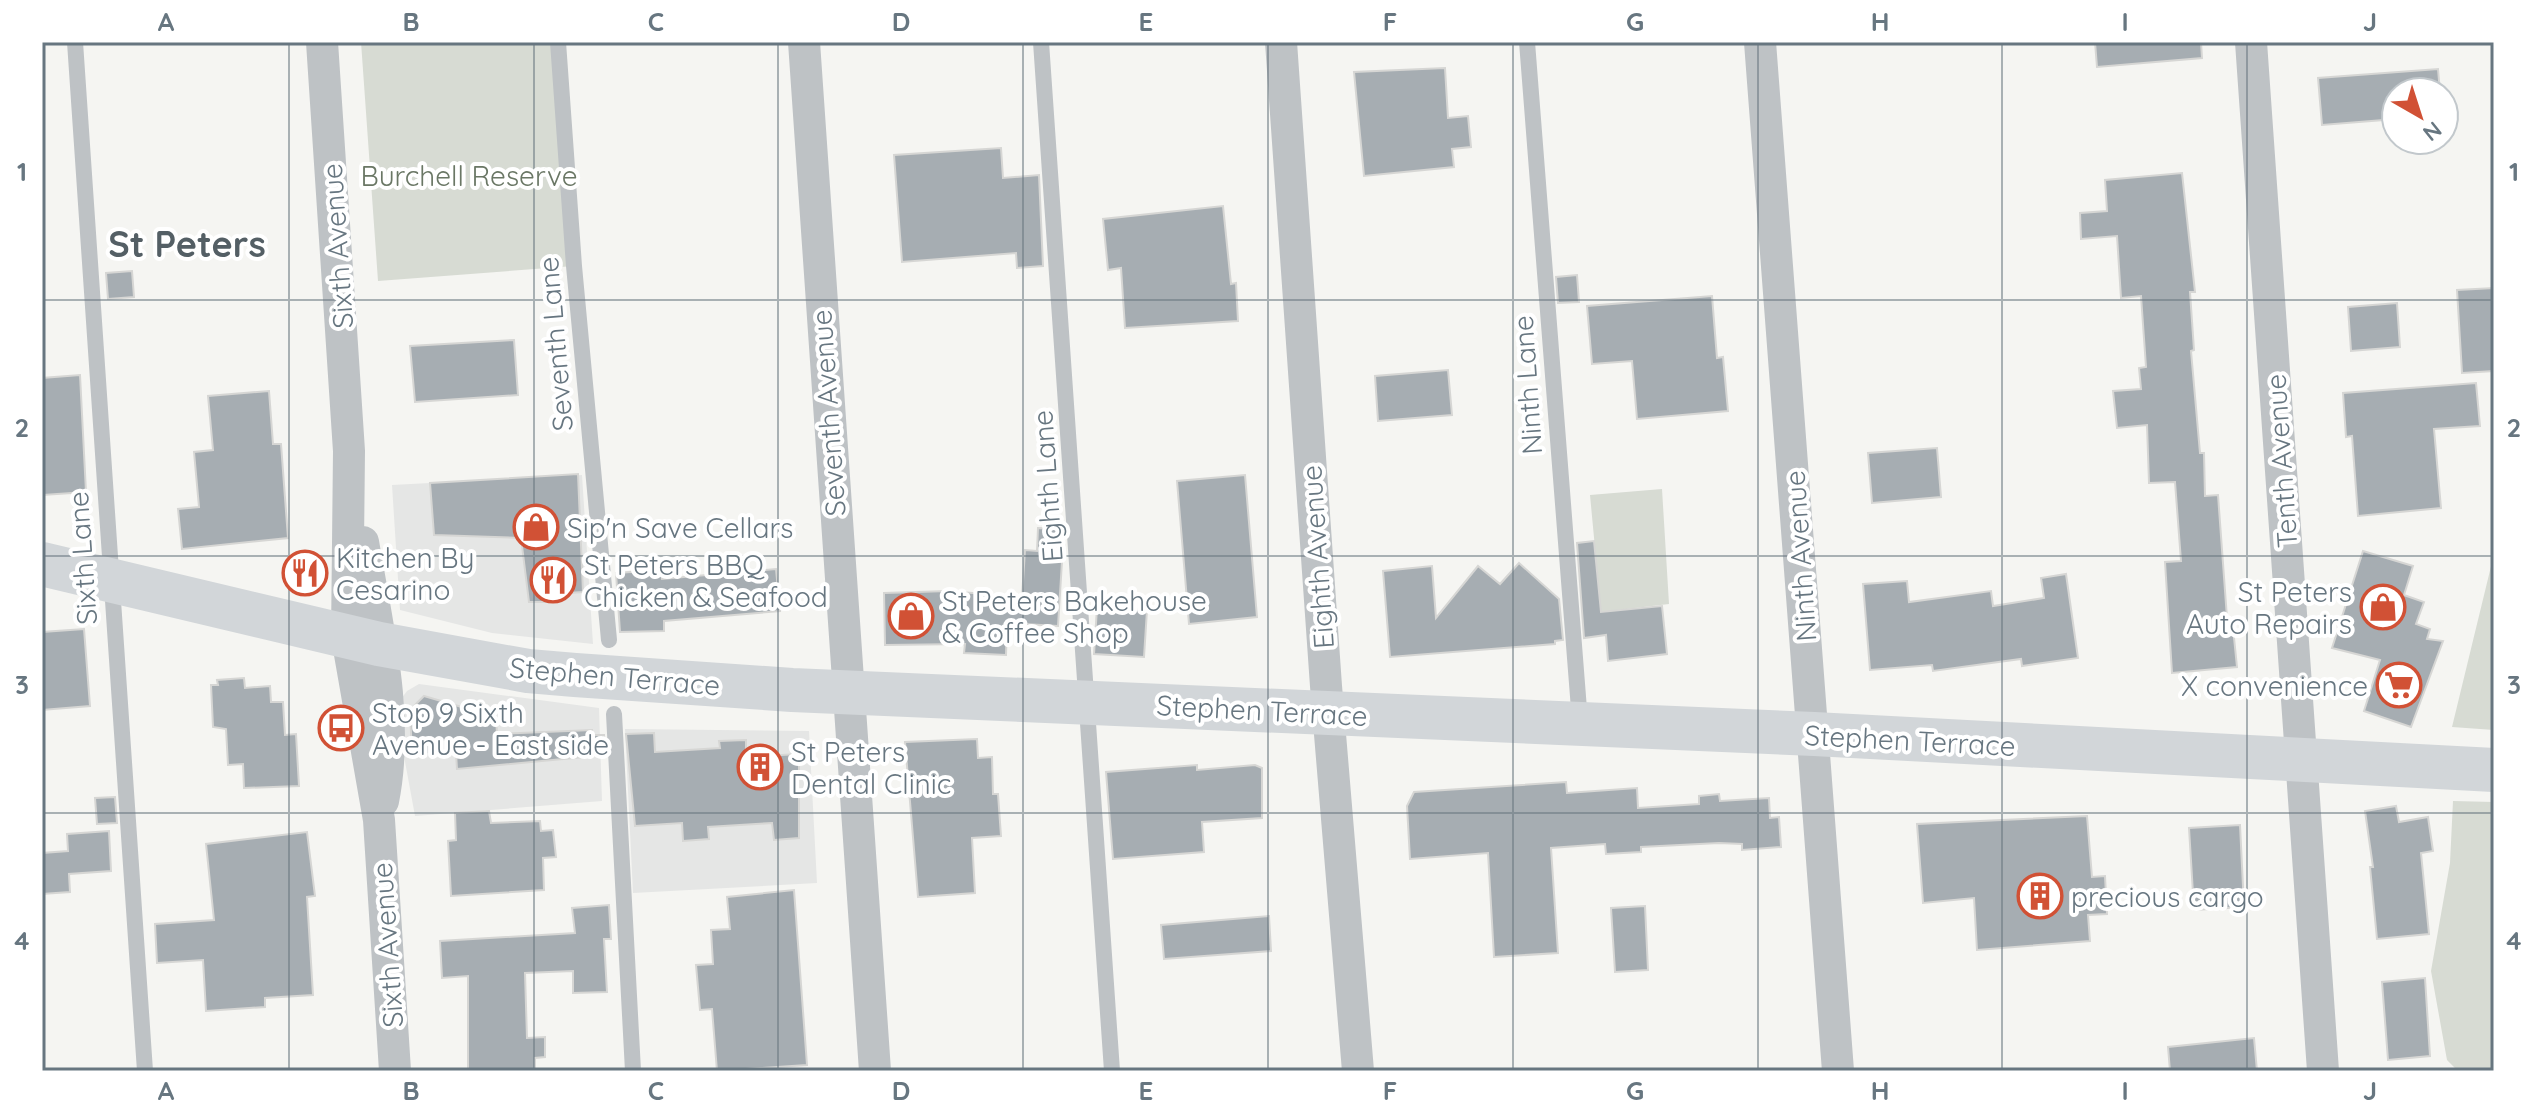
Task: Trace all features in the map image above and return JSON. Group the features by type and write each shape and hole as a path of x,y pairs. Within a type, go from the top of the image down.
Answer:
{"main road":[{"name":"Stephen Terrace","path":"42,564 363,641 528,671 848,691 1814,734 2299,762 2473,768"}],"street":[{"name":"Sixth Avenue","path":"322,42 363,641 390,766 379,820 395,1071"},
{"name":"Seventh Avenue","path":"804,42 875,1071"},
{"name":"Eighth Avenue","path":"1281,42 1328,713 1358,1071"},
{"name":"Ninth Avenue","path":"1760,42 1838,1071"},
{"name":"Tenth Avenue","path":"2251,42 2323,1071"}],"lane":[{"name":"Sixth Lane","path":"75,42 109,580 145,1071"},
{"name":"Seventh Lane","path":"558,42 574,266 609,640"},
{"name":"Eighth Lane","path":"1041,42 1112,1071"},
{"name":"Ninth Lane","path":"1527,42 1580,724"},
{"path":"614,714 633,1071"}],"shaded area":[{"path":"582,475 593,644 492,633 400,610 392,485"},
{"path":"419,684 599,708 602,801 415,816 395,707 407,691"},
{"path":"625,729 809,731 817,883 633,893"}],"green space":[{"name":"Burchell Reserve","path":"361,42 558,42 574,266 378,281"},
{"path":"1662,489 1669,604 1601,612 1590,495"},
{"path":"2494,554 2494,730 2452,727"},
{"path":"2453,801 2494,802 2494,1071 2458,1071 2447,1060 2431,971 2450,863"}],"building":[{"path":"2095,42 2201,42 2202,58 2097,67"},
{"path":"1445,68 1448,118 1468,116 1471,147 1452,149 1454,167 1364,176 1354,72"},
{"path":"2438,69 2439,76 2380,76 2380,120 2322,125 2318,78"},
{"path":"1001,148 1003,178 1039,175 1043,266 1017,268 1016,253 902,262 894,155"},
{"path":"2182,173 2195,292 2190,292 2194,350 2191,351 2200,453 2204,453 2205,496 2218,495 2227,618 2232,618 2237,667 2172,673 2165,562 2181,561 2175,482 2149,483 2147,425 2117,428 2113,391 2141,389 2139,368 2146,367 2141,296 2121,298 2117,236 2081,239 2080,213 2107,211 2105,180"},
{"path":"1223,206 1231,284 1236,283 1238,321 1125,328 1121,268 1108,270 1103,219"},
{"path":"132,271 134,297 108,299 106,273"},
{"path":"1577,275 1579,302 1558,303 1556,277"},
{"path":"2494,288 2494,371 2462,373 2457,290"},
{"path":"1712,296 1717,358 1723,357 1728,411 1637,419 1632,361 1592,364 1587,306"},
{"path":"2397,303 2400,347 2351,351 2348,307"},
{"path":"514,340 518,395 415,402 410,346"},
{"path":"1448,370 1452,415 1378,421 1375,376"},
{"path":"80,375 86,492 43,495 42,378"},
{"path":"2476,383 2480,426 2434,429 2441,508 2358,516 2352,436 2346,437 2343,393"},
{"path":"269,391 273,444 281,444 288,538 182,549 178,509 199,507 194,452 213,450 208,396"},
{"path":"1937,448 1941,497 1872,503 1868,453"},
{"path":"578,474 583,592 553,594 553,602 529,602 521,538 434,535 430,483"},
{"path":"1245,475 1257,617 1189,624 1177,481"},
{"path":"1038,528 1064,529 1058,626 1007,623 1006,655 964,653 965,644 885,645 884,593 948,591 1022,597 1025,550 1037,551"},
{"path":"1594,541 1601,612 1662,606 1667,654 1608,661 1606,635 1584,638 1577,543"},
{"path":"2363,551 2413,566 2404,595 2424,602 2416,624 2430,629 2427,639 2443,641 2411,727 2364,711 2380,660 2332,648"},
{"path":"1519,563 1559,599 1563,640 1555,641 1555,644 1390,657 1383,571 1432,566 1436,618 1478,566 1500,584"},
{"path":"776,569 780,611 664,621 664,631 620,632 616,573 661,570 662,579"},
{"path":"2066,574 2078,658 2022,666 2021,659 1933,671 1932,665 1870,670 1863,584 1907,581 1909,602 1991,591 1993,606 2044,598 2041,578"},
{"path":"1097,608 1147,610 1144,657 1094,654"},
{"path":"84,629 90,706 42,710 42,632"},
{"path":"244,678 245,688 270,686 271,702 283,702 285,735 296,734 299,786 244,788 243,764 228,765 226,729 213,727 211,685 218,685 217,680"},
{"path":"424,696 496,717 497,734 592,730 592,735 604,735 605,755 457,769 456,753 412,755 410,710"},
{"path":"654,733 655,752 720,748 719,741 746,740 746,757 799,754 799,838 774,840 772,823 708,827 709,839 683,841 682,823 635,826 626,734"},
{"path":"977,739 978,758 992,757 993,794 998,794 1001,836 972,838 975,893 918,897 905,742"},
{"path":"1197,765 1197,770 1255,765 1262,768 1262,818 1202,822 1204,852 1113,859 1106,772"},
{"path":"1566,782 1567,793 1637,788 1638,808 1699,804 1699,796 1719,794 1720,801 1769,798 1770,818 1779,817 1781,847 1742,850 1742,844 1719,843 1641,847 1641,852 1606,854 1605,844 1551,848 1558,953 1494,957 1488,853 1410,859 1407,806 1414,792"},
{"path":"115,797 117,823 97,824 95,798"},
{"path":"2396,806 2399,822 2428,817 2433,851 2421,853 2429,934 2377,939 2370,867 2373,867 2365,811"},
{"path":"489,811 491,823 540,821 541,831 553,830 556,857 543,858 544,890 451,896 448,841 456,840 455,813"},
{"name":"precious cargo","path":"2087,816 2092,877 2105,876 2107,914 2088,915 2090,941 1977,950 1974,898 1923,903 1917,824"},
{"path":"2240,825 2244,907 2194,910 2189,828"},
{"path":"109,831 111,871 69,874 70,892 42,894 42,853 68,851 67,834"},
{"path":"307,832 315,896 307,897 313,995 265,998 265,1007 206,1011 203,960 157,963 155,924 214,920 206,844"},
{"path":"794,890 807,1065 717,1071 712,1009 700,1010 696,965 713,964 711,930 730,929 727,897"},
{"path":"609,905 611,939 604,939 607,992 573,993 573,971 525,973 527,1038 545,1037 545,1057 535,1058 535,1071 468,1071 468,976 442,978 440,941 575,933 572,908"},
{"path":"1645,906 1648,970 1615,972 1611,908"},
{"path":"1269,916 1271,951 1164,959 1161,925"},
{"path":"2425,978 2430,1056 2388,1060 2382,982"},
{"path":"2254,1038 2257,1071 2170,1071 2168,1047"}],"place":[{"name":"Sip'n Save Cellars","path":"536,527"},
{"name":"Kitchen By Cesarino","path":"305,573"},
{"name":"St Peters BBQ Chicken & Seafood","path":"553,580"},
{"name":"St Peters Auto Repairs","path":"2383,607"},
{"name":"St Peters Bakehouse & Coffee Shop","path":"911,616"},
{"name":"X convenience","path":"2399,685"},
{"name":"Stop 9 Sixth Avenue - East side","path":"341,728"},
{"name":"St Peters Dental Clinic","path":"760,767"},
{"name":"precious cargo","path":"2040,896"}],"district":[{"name":"St Peters","path":"187,243"}]}
